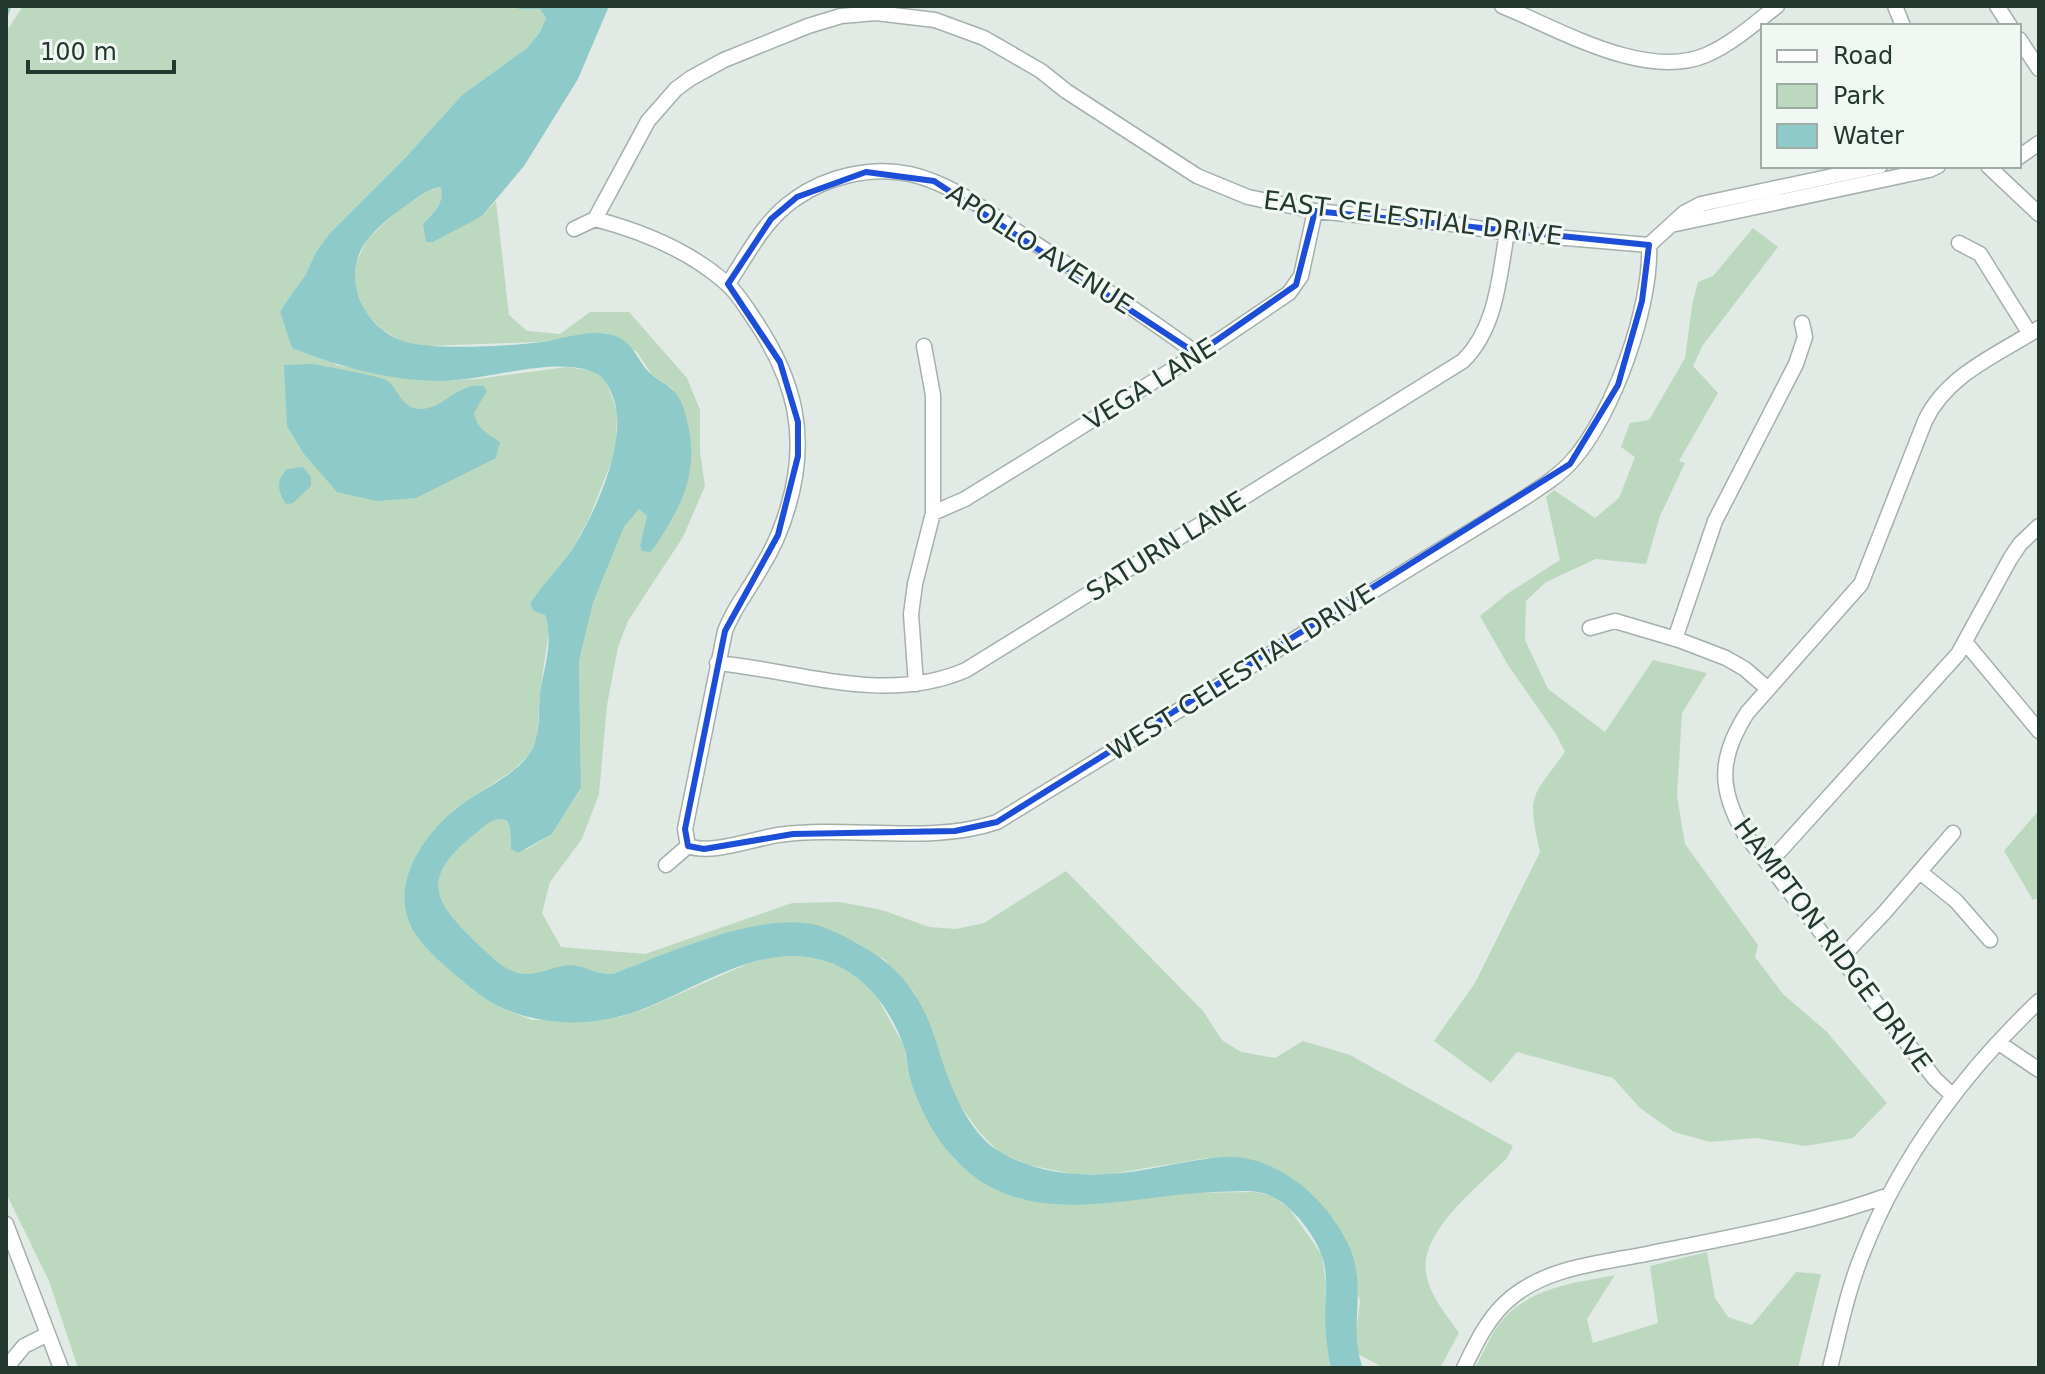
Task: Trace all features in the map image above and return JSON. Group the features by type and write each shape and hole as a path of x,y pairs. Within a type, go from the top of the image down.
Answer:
{"street":[{"path":"1502,6 1613,52 1673,63 1715,51 1777,6"},
{"path":"1997,6 2009,24"},
{"name":"EAST CELESTIAL DRIVE","path":"595,219 648,121 676,89 691,78 724,60 816,23 841,16 876,13 935,20 984,38 1013,53 1197,176 1248,197 1315,211 1507,233 1649,245"},
{"path":"2021,42 2039,69"},
{"path":"2021,156 2039,143"},
{"path":"1649,245 1684,213 1701,204 1871,168"},
{"path":"1671,225 1934,168"},
{"path":"1996,168 2033,209"},
{"name":"APOLLO AVENUE","path":"728,284 771,219 797,197 847,176 897,172 934,181 981,206 1197,354"},
{"name":"VEGA LANE","path":"933,513 965,499 1261,313 1296,285 1301,276 1315,211"},
{"path":"574,229 595,219 655,240 699,263 728,284 764,333 780,362 794,402 798,439 796,472 784,520 761,569 734,608 725,631 685,829 688,846 666,865"},
{"name":"SATURN LANE","path":"717,663 851,685 895,687 933,682 966,670 1463,361 1483,337 1489,323 1507,233"},
{"path":"1959,243 1980,254 2035,331"},
{"name":"WEST CELESTIAL DRIVE","path":"688,846 710,849 793,834 965,830 997,822 1518,502 1570,464 1585,446 1609,406 1635,330 1649,266 1649,245"},
{"path":"1675,639 1715,521 1796,364 1805,337 1802,323"},
{"name":"HAMPTON RIDGE DRIVE","path":"1953,1096 1935,1079 1744,833 1733,815 1724,781 1726,756 1734,733 1747,713 1861,584 1936,400 1966,373 2035,331"},
{"path":"916,684 911,614 915,584 933,513 933,395 924,346"},
{"path":"1768,864 1958,654 2010,559 2037,532"},
{"path":"1590,628 1615,621 1675,639 1726,658 1745,669 1768,689"},
{"path":"1965,642 2039,731"},
{"path":"1841,958 1953,833"},
{"path":"1920,872 1956,901 1990,940"},
{"path":"1830,1368 1859,1263 1889,1195 1953,1096 2039,1001"},
{"path":"1999,1043 2039,1070"},
{"path":"1464,1368 1476,1342 1503,1305 1545,1278 1598,1263 1836,1214 1889,1195"},
{"path":"6,1224 61,1368"},
{"path":"6,1368 24,1346 48,1334"}],"highlighted area":[{"path":"866,172 934,181 1197,354 1296,285 1315,211 1649,245 1642,301 1618,385 1570,464 997,822 955,831 793,834 704,849 688,846 685,829 725,631 778,535 798,456 798,422 780,362 728,284 771,219 797,197"}],"green space":[{"path":"23,6 514,6 519,9 540,9 546,18 540,32 527,48 462,95 330,233 280,311 336,365 442,381 567,367 593,371 606,381 617,411 616,450 588,521 571,551 530,604 533,611 545,615 549,631 537,738 529,755 512,771 456,808 434,830 427,949 475,992 532,1020 619,1017 645,1009 747,964 772,957 794,955 821,959 841,967 862,980 877,997 904,1046 909,1076 954,1159 980,1180 1004,1192 1054,1204 1183,1193 1256,1192 1272,1196 1289,1208 1322,1255 1331,1368 78,1368 49,1281 6,1193 6,32"},
{"path":"442,187 440,203 423,224 482,216 496,201 509,315 527,331 560,334 590,312 629,312 687,378 700,410 700,452 705,486 683,537 628,621 618,647 607,705 599,794 582,839 550,882 542,913 561,947 645,954 792,903 840,902 882,910 929,927 956,929 984,923 1066,871 1203,1011 1222,1040 1241,1052 1275,1058 1303,1041 1350,1055 1513,1146 1507,1158 1454,1209 1432,1241 1427,1256 1426,1272 1431,1289 1459,1333 1440,1368 1384,1368 1358,1354 1356,1334 1360,1301 1334,1219 1207,1158 1111,1174 1073,1174 1029,1165 999,1152 980,1133 957,1101 914,992 884,959 814,925 787,923 734,931 613,974 566,966 528,975 502,966 452,917 439,891 439,878 457,850 486,825 498,819 507,821 510,842 526,850 552,834 581,789 579,661 593,603 624,527 639,509 647,516 640,546 642,551 690,436 679,398 672,388 652,375 637,352 606,333 539,342 424,346 401,341 366,314 354,285 356,263 367,240 395,213 428,191"},
{"path":"1753,228 1778,247 1703,345 1693,366 1718,393 1679,461 1685,463 1660,516 1646,564 1596,559 1546,582 1526,601 1525,640 1548,689 1605,732 1653,660 1707,673 1682,713 1677,796 1685,844 1758,945 1755,957 1783,994 1826,1031 1887,1103 1853,1138 1805,1146 1756,1138 1710,1142 1674,1132 1640,1108 1613,1078 1517,1052 1491,1083 1434,1041 1475,983 1540,852 1534,818 1535,798 1565,752 1480,616 1507,594 1560,560 1546,497 1554,490 1595,518 1619,498 1635,457 1621,447 1630,423 1649,420 1685,358 1698,282 1713,276"},
{"path":"2039,810 2039,897 2033,900 2004,851"},
{"path":"1707,1252 1715,1298 1728,1317 1752,1325 1796,1272 1821,1274 1798,1368 1475,1368 1496,1329 1515,1308 1541,1293 1570,1284 1615,1275 1587,1319 1593,1343 1658,1323 1650,1266"}],"water":[{"path":"514,6 609,6 578,79 524,166 482,216 433,242 426,242 423,224 440,203 441,187 417,198 381,226 359,253 355,268 359,298 376,324 403,341 416,344 451,347 511,345 592,333 622,339 646,369 678,396 688,425 691,460 680,504 654,548 650,552 642,551 640,546 647,516 639,509 624,527 593,603 579,661 581,788 552,834 518,853 511,849 510,828 507,821 502,820 494,820 482,828 457,850 439,878 439,891 452,917 491,956 508,969 521,974 571,965 613,974 713,937 768,924 793,922 829,929 878,956 910,987 931,1026 946,1071 968,1119 989,1144 1002,1153 1037,1167 1074,1174 1131,1172 1202,1159 1233,1157 1269,1165 1301,1185 1316,1198 1339,1228 1354,1260 1358,1292 1357,1338 1363,1368 1331,1368 1322,1256 1302,1222 1287,1206 1271,1196 1251,1191 1215,1192 1064,1205 1034,1202 1006,1194 969,1173 944,1147 925,1116 909,1075 903,1044 890,1016 862,981 836,965 800,956 777,957 733,969 625,1015 602,1020 553,1021 507,1010 485,999 436,958 416,935 406,910 405,893 408,877 422,845 445,819 521,764 536,740 548,632 545,615 533,611 530,604 571,551 590,519 612,459 616,439 615,403 600,376 574,367 537,368 440,381 383,375 327,361 292,348 280,311 330,233 462,95 527,48 540,32 546,18 540,9 519,9"},
{"path":"313,364 388,381 408,406 420,409 437,405 467,387 484,386 487,391 474,413 481,427 500,442 496,458 416,498 377,501 337,492 304,454 287,426 284,365"},
{"path":"303,467 311,477 311,486 293,503 286,504 279,490 279,481 287,469"}],"waterway":[{"path":"6,17 10,6"}]}
